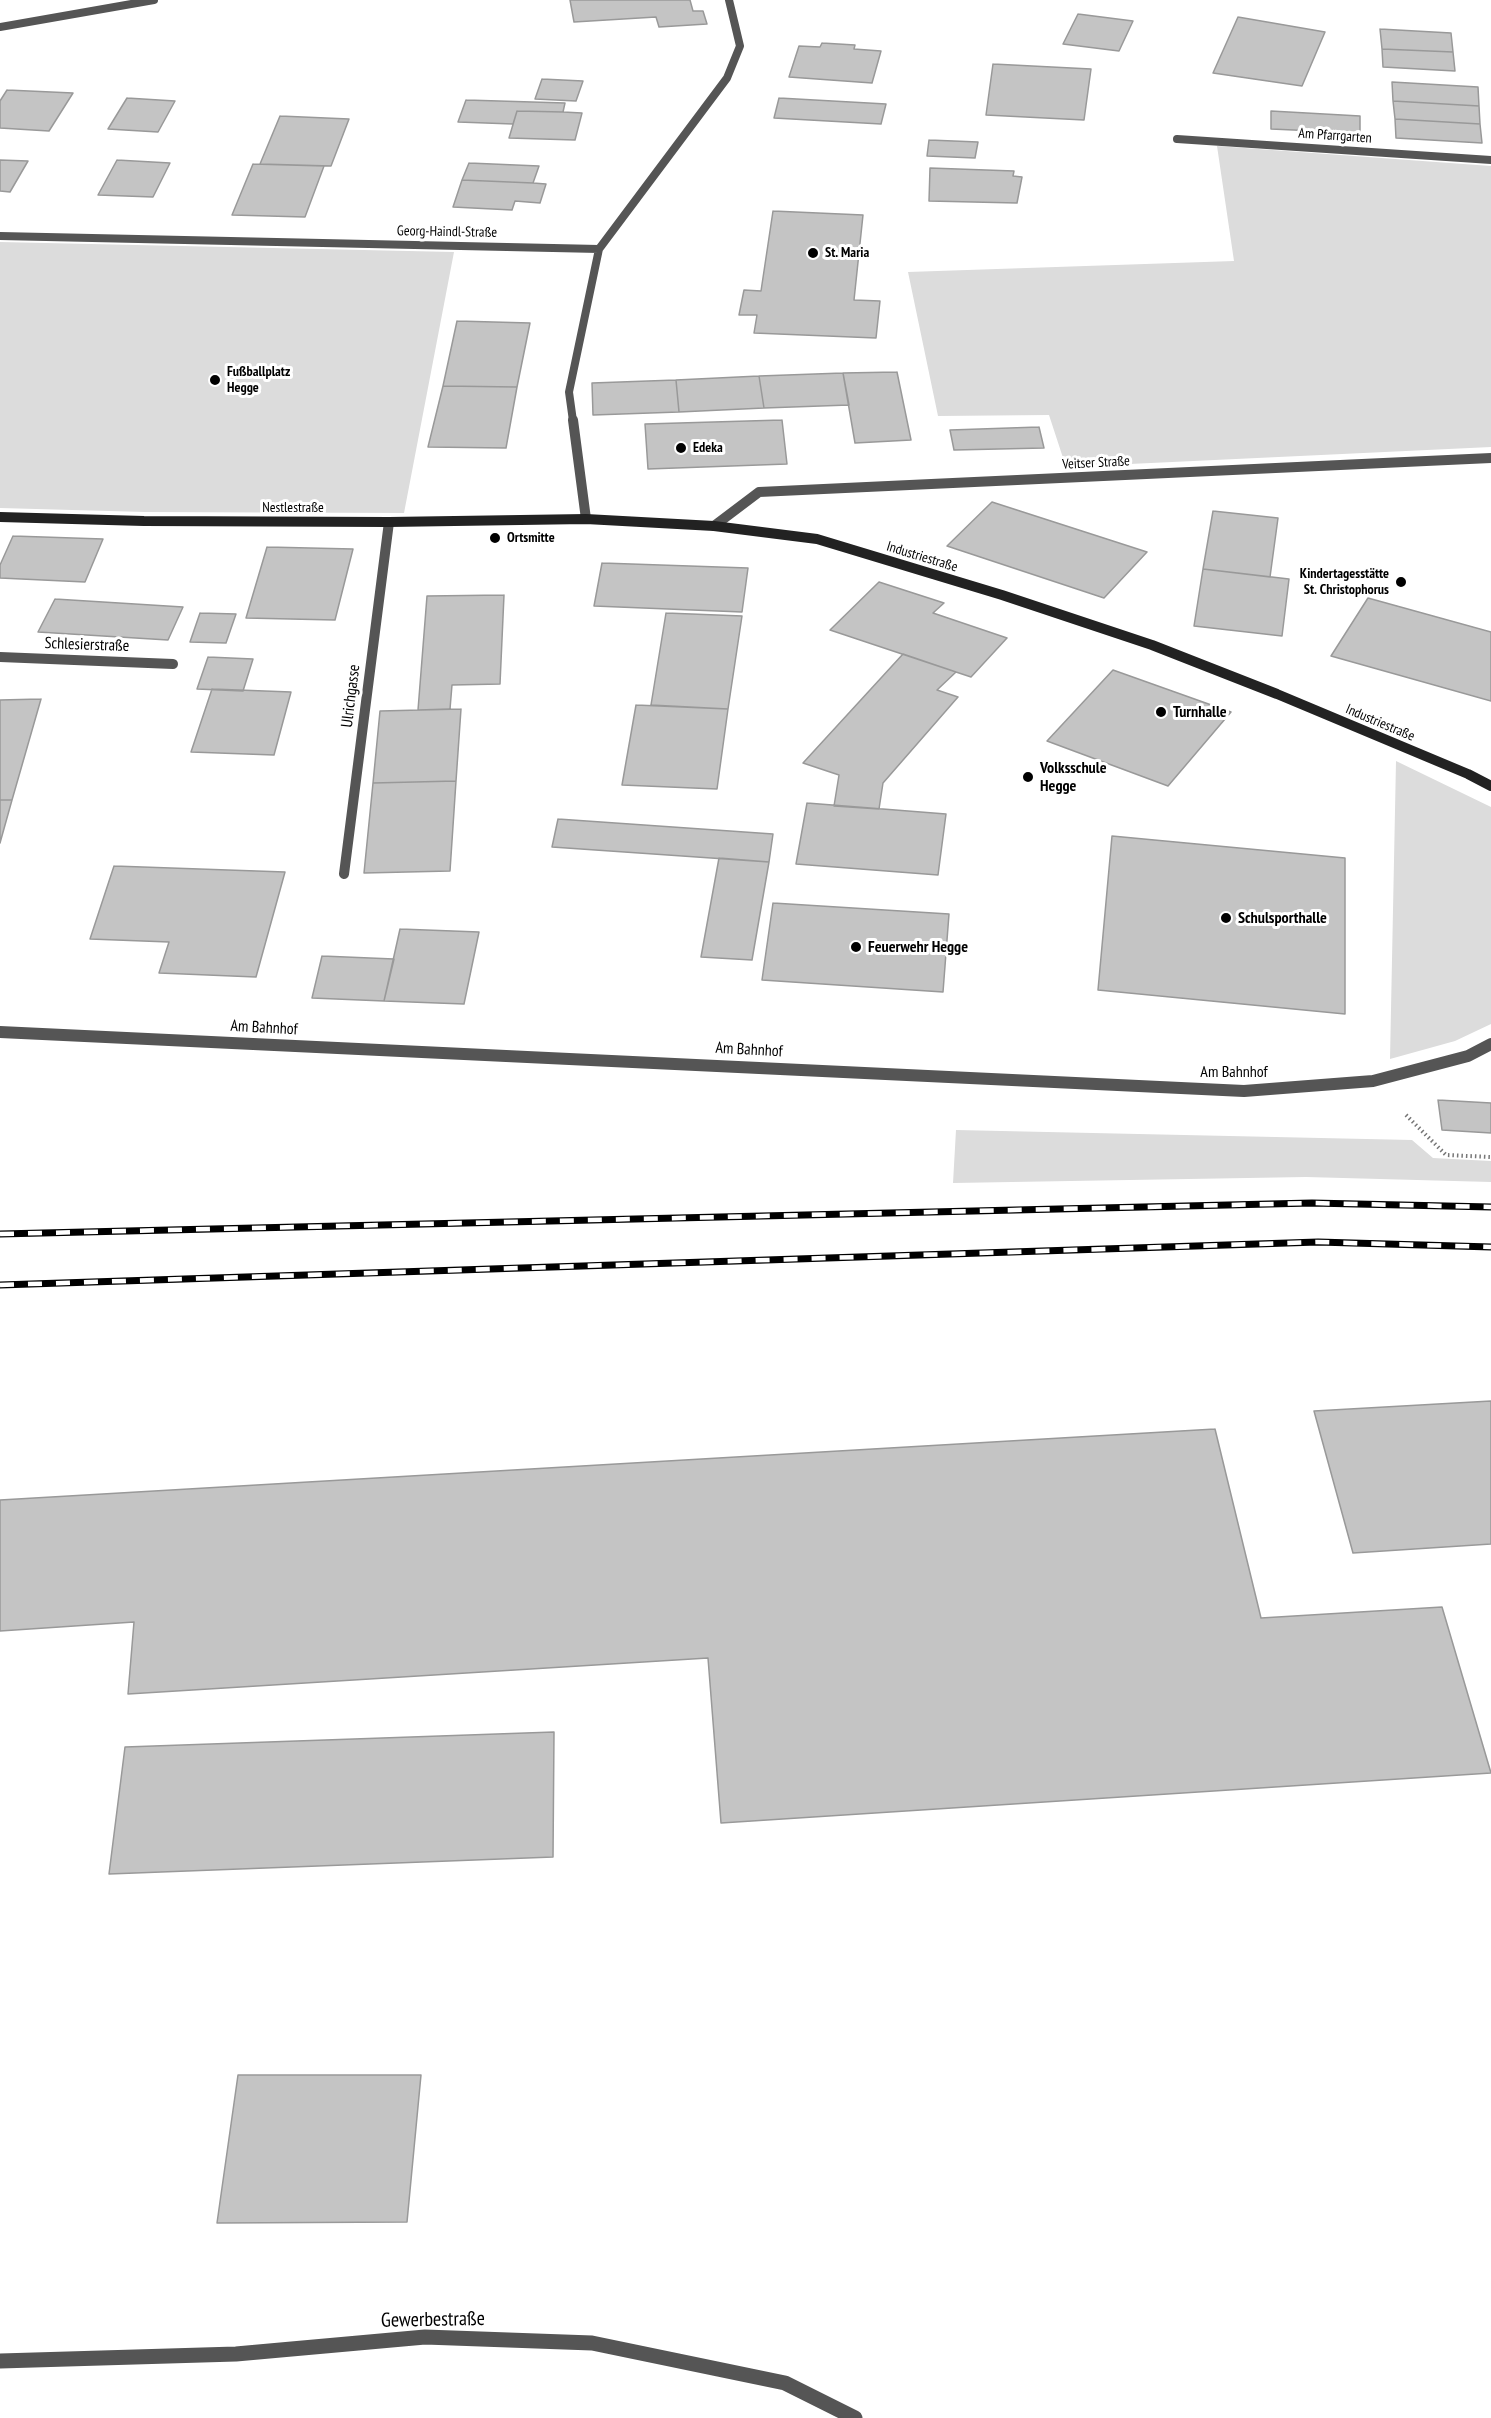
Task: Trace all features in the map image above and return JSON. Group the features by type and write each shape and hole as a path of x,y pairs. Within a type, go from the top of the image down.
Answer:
{"street":[{"path":"0,27 111,3 154,0"},
{"path":"586,519 569,392 599,249 619,218 671,155 727,78 740,46 729,0"},
{"name":"Am Pfarrgarten","path":"1177,139 1491,160"},
{"name":"Georg-Haindl-Straße","path":"0,236 599,249"},
{"name":"Veitser Straße","path":"714,526 759,492 1491,458"},
{"name":"Nestlestraße","path":"0,517 144,521 389,522 586,519"},
{"name":"Industriestraße","path":"586,519 714,526 817,540 1002,595 1152,645 1468,774 1491,786"},
{"name":"Ulrichgasse","path":"344,874 389,522"},
{"name":"Schlesierstraße","path":"0,657 173,663"},
{"name":"Am Bahnhof","path":"0,1032 1244,1091 1373,1081 1468,1056 1491,1044"},
{"name":"Gewerbestraße","path":"0,2361 236,2354 425,2337 592,2343 784,2384 855,2418"}],"path":[{"path":"1373,1081 1446,1155 1491,1157"}],"shaded area":[{"path":"1217,146 1491,166 1491,447 1066,467 1049,415 938,416 908,272 1234,261"},
{"name":"Fußballplatz Hegge","path":"0,242 454,252 404,513 145,512 0,508"},
{"path":"1396,761 1491,807 1491,1024 1455,1041 1390,1059"},
{"path":"956,1130 1412,1140 1433,1158 1491,1161 1491,1182 1306,1177 953,1183"}],"building":[{"path":"570,0 690,0 693,11 703,11 707,24 659,27 656,17 574,22"},
{"path":"1078,14 1133,21 1119,51 1063,44"},
{"path":"1238,17 1325,32 1302,86 1213,73"},
{"path":"1380,29 1451,33 1453,52 1382,49"},
{"path":"822,43 855,45 854,49 881,51 872,83 789,77 799,46 820,47"},
{"path":"1382,49 1453,52 1455,71 1383,67"},
{"path":"993,64 1091,69 1084,120 986,115"},
{"path":"542,79 583,81 576,101 535,99"},
{"path":"1392,82 1478,87 1479,106 1393,101"},
{"path":"7,90 73,93 49,131 0,128 0,101"},
{"path":"127,98 175,101 158,132 108,129"},
{"path":"779,98 886,104 881,124 774,118"},
{"path":"466,100 565,103 563,112 517,111 513,124 458,122"},
{"path":"1393,101 1479,106 1480,124 1395,119"},
{"path":"517,111 582,113 575,140 509,138"},
{"path":"1271,111 1360,116 1360,133 1271,129"},
{"path":"280,116 349,119 331,166 260,164"},
{"path":"1395,119 1480,124 1482,143 1396,138"},
{"path":"929,140 978,142 975,158 927,156"},
{"path":"0,160 28,161 10,192 0,191"},
{"path":"117,160 170,163 153,197 98,195"},
{"path":"469,163 539,166 533,183 462,180"},
{"path":"253,164 324,166 305,217 232,215"},
{"path":"930,168 1014,171 1013,176 1022,177 1017,203 929,201"},
{"path":"462,180 546,184 540,203 515,201 512,210 453,207"},
{"name":"St. Maria","path":"773,211 863,215 854,300 880,301 876,338 754,333 757,315 739,315 744,290 761,291"},
{"path":"457,321 530,323 517,387 443,386"},
{"path":"897,372 911,440 855,443 843,373"},
{"path":"843,373 849,405 764,408 759,376"},
{"path":"759,376 764,408 679,412 676,380"},
{"path":"676,380 679,412 593,415 592,383"},
{"path":"443,386 517,387 506,448 428,447"},
{"path":"782,420 787,464 648,469 645,424"},
{"path":"1039,427 1044,448 954,450 950,430"},
{"path":"992,502 1147,552 1104,598 947,546"},
{"path":"1213,511 1278,518 1270,577 1203,569"},
{"path":"13,536 103,539 85,582 0,578 0,565"},
{"path":"267,547 353,549 335,620 246,618"},
{"path":"602,563 748,568 742,612 594,606"},
{"path":"1203,569 1289,579 1282,636 1194,626"},
{"path":"879,582 944,603 933,613 1007,638 971,677 830,630"},
{"path":"504,595 500,684 452,685 450,709 418,710 427,596"},
{"path":"1368,598 1491,632 1491,701 1331,656"},
{"path":"55,599 183,607 168,640 38,632"},
{"path":"200,613 236,614 226,643 190,642"},
{"path":"666,613 742,616 728,709 651,705"},
{"path":"903,654 956,672 937,690 958,697 883,783 879,809 834,806 839,775 803,763"},
{"path":"208,657 253,659 243,691 197,689"},
{"path":"1113,670 1231,712 1168,786 1047,741"},
{"path":"212,689 291,692 274,755 191,752"},
{"path":"41,699 12,800 0,800 0,700"},
{"path":"636,705 728,709 717,789 622,785"},
{"path":"461,709 456,781 373,783 380,711"},
{"path":"456,781 450,871 364,873 373,783"},
{"path":"0,800 12,800 0,843"},
{"path":"807,803 946,814 938,875 796,864"},
{"path":"558,819 773,834 769,862 552,847"},
{"path":"1112,836 1345,858 1345,1014 1098,990"},
{"path":"719,858 769,862 752,960 701,957"},
{"path":"114,866 285,872 256,977 159,973 169,942 90,939"},
{"name":"Feuerwehr Hegge","path":"773,903 949,914 943,992 762,980"},
{"path":"400,929 479,932 464,1004 384,1001"},
{"path":"322,956 394,959 384,1001 312,998"},
{"path":"1438,1100 1491,1103 1491,1133 1442,1130"},
{"path":"1491,1401 1491,1544 1353,1553 1314,1411"},
{"path":"1215,1429 1261,1618 1442,1607 1491,1773 721,1823 708,1658 128,1694 134,1622 0,1631 0,1500"},
{"path":"554,1732 553,1857 109,1874 125,1747"},
{"path":"238,2075 421,2075 407,2222 217,2223"}],"railway":[{"path":"0,1234 1312,1203 1491,1207"},
{"path":"0,1285 1318,1242 1491,1247"}],"place":[{"name":"St. Maria","path":"813,253"},
{"name":"Fußballplatz Hegge","path":"215,380"},
{"name":"Edeka","path":"681,448"},
{"name":"Ortsmitte","path":"495,538"},
{"name":"Kindertagesstätte St. Christophorus","path":"1401,582"},
{"name":"Turnhalle","path":"1161,712"},
{"name":"Volksschule Hegge","path":"1028,777"},
{"name":"Schulsporthalle","path":"1226,918"},
{"name":"Feuerwehr Hegge","path":"856,947"}]}
